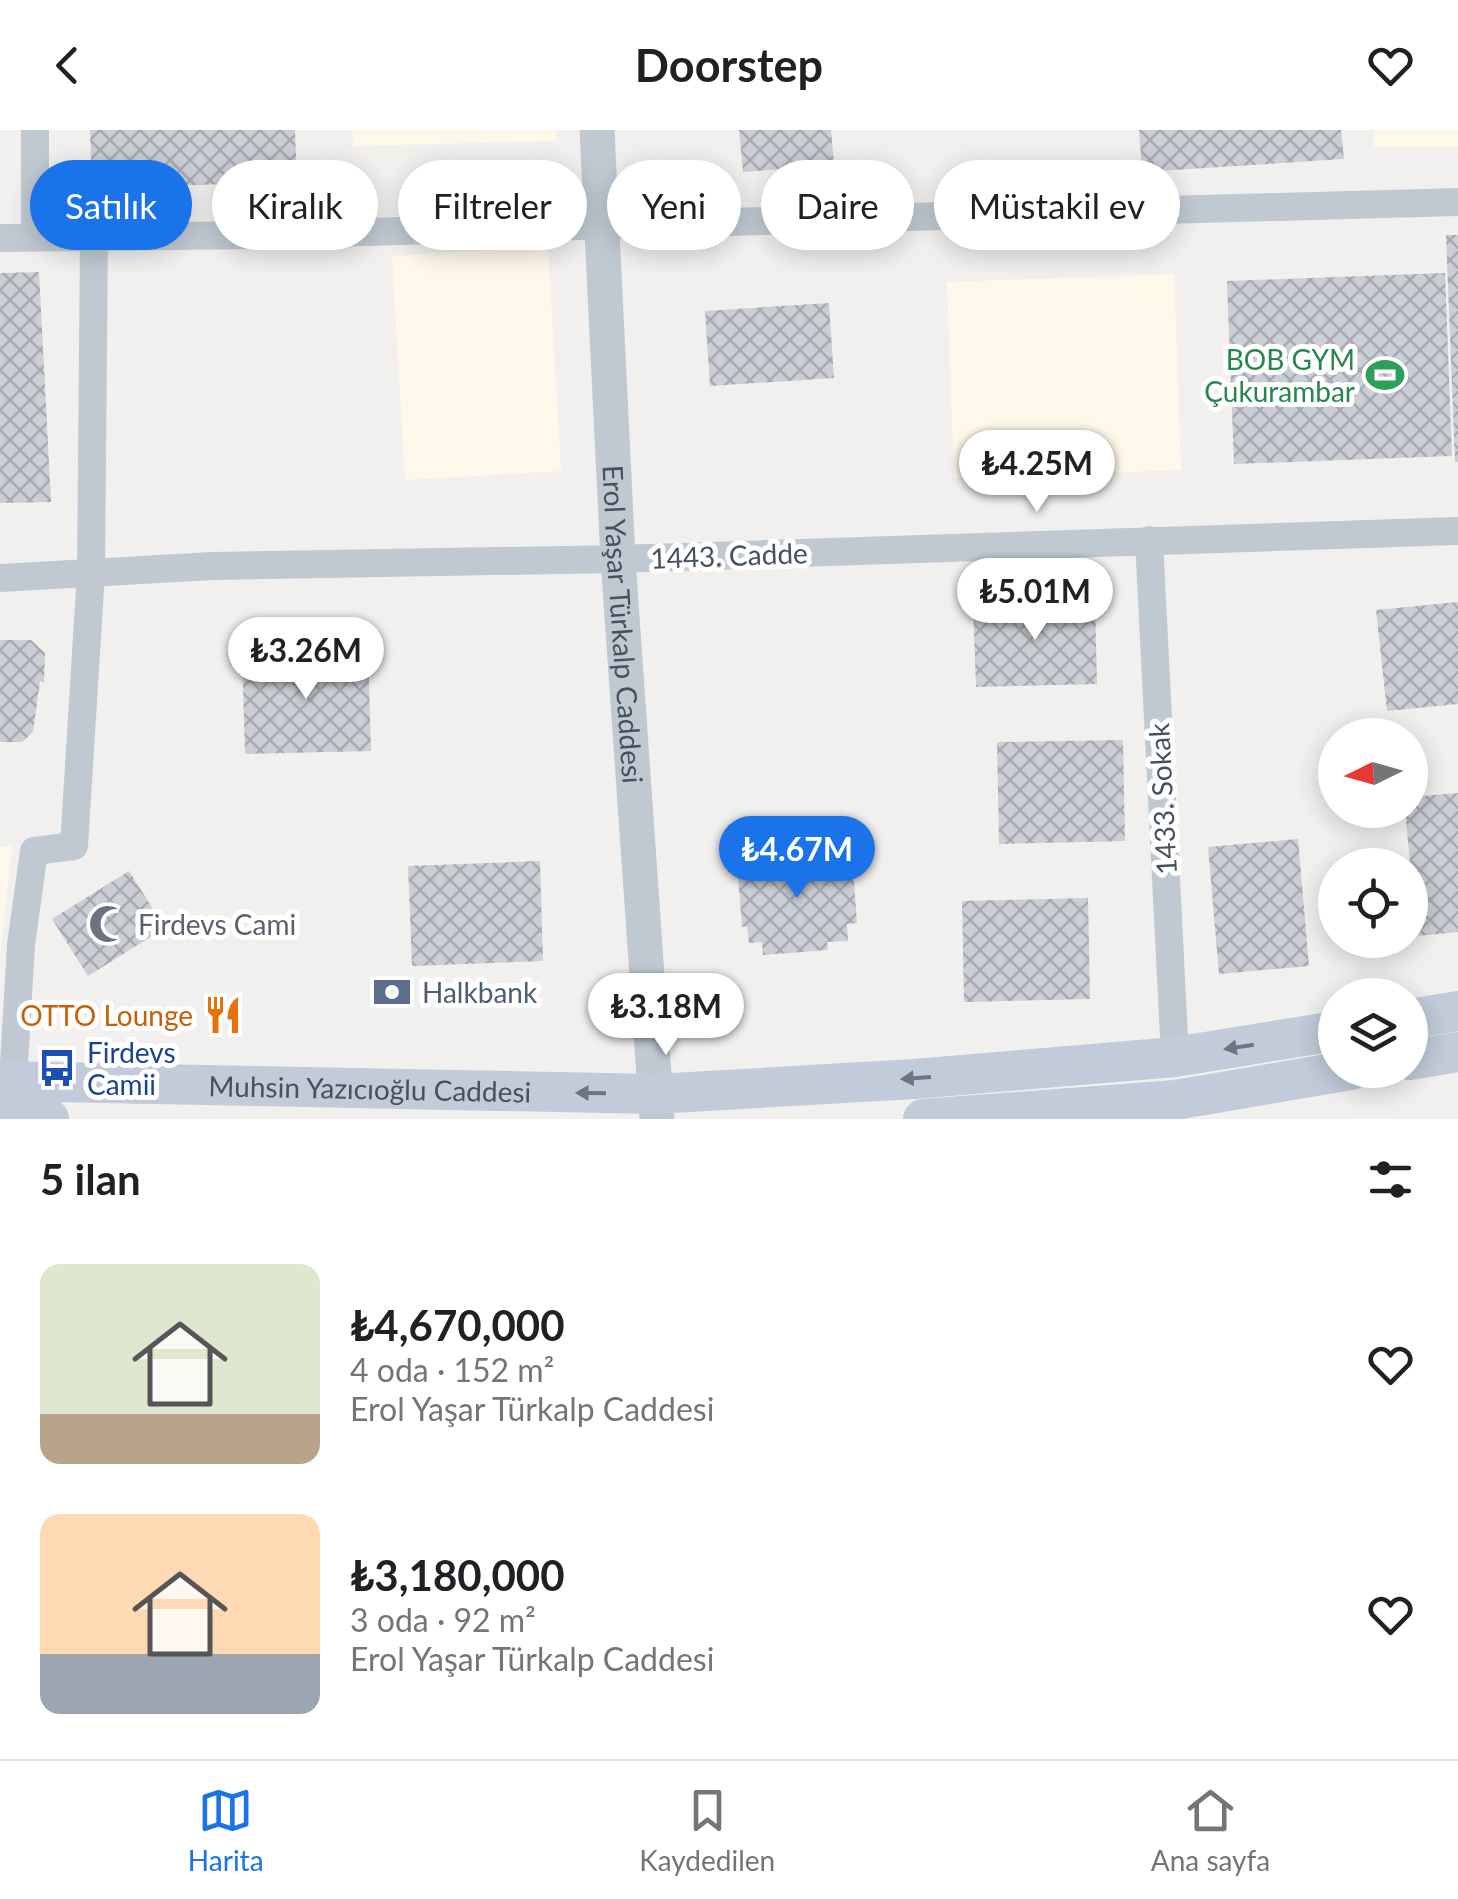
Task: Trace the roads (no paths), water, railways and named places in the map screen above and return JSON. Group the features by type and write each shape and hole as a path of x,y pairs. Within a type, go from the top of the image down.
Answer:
{"main road":[{"path":"1428,1015 1458,1010"},
{"name":"Muhsin Yazıcıoğlu Caddesi","path":"13,1104 656,1107 914,1079 1175,1058 1318,1034"},
{"path":"1428,1057 1458,1052"},
{"path":"924,1119 1176,1110 1318,1078"},
{"path":"13,1104 49,1119"}],"street":[{"path":"35,130 35,160"},
{"name":"Erol Yaşar Türkalp Caddesi","path":"597,130 618,559 656,1107"},
{"path":"192,234 1458,202"},
{"path":"0,238 30,238"},
{"path":"13,1104 20,945 34,852 74,846 91,573 94,250"},
{"name":"1443. Cadde","path":"0,578 212,566 618,559 1458,531"},
{"name":"1433. Sokak","path":"1149,540 1175,1058"}],"place":[{"name":"BOB GYM Çukurambar","path":"1385,375"},
{"name":"Firdevs Cami","path":"108,924"},
{"name":"Halkbank","path":"392,992"},
{"name":"OTTO Lounge","path":"223,1015"},
{"name":"Firdevs Camii","path":"57,1068"}]}
